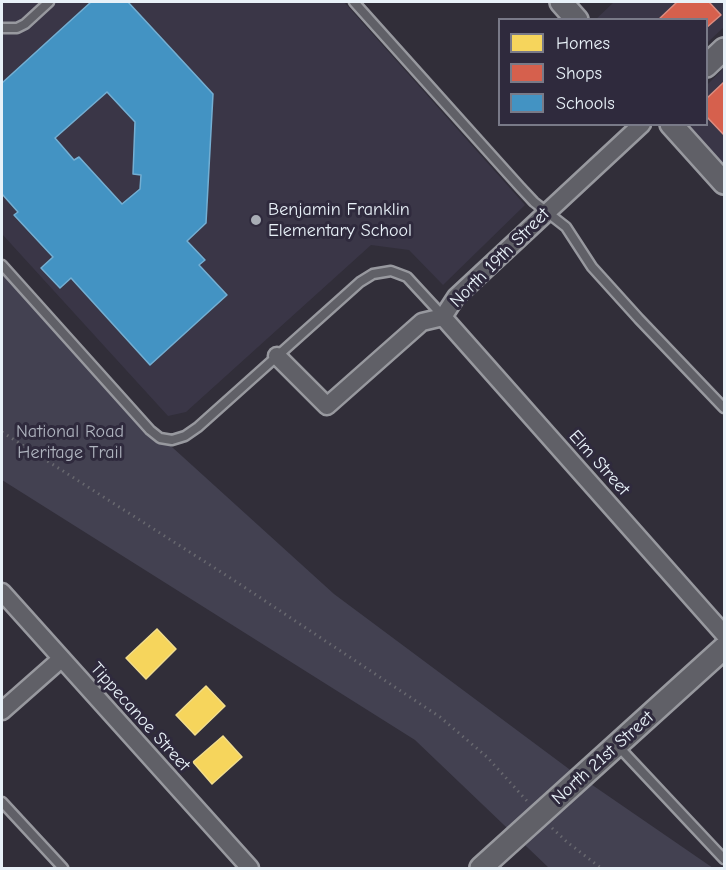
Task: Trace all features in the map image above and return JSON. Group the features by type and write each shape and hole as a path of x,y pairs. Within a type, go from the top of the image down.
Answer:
{"street":[{"path":"561,2 575,18"},
{"path":"708,64 724,49"},
{"name":"North 19th Street","path":"277,356 327,406 422,322 443,317 456,297 640,126"},
{"path":"673,126 724,183"},
{"name":"Elm Street","path":"443,317 724,634"},
{"name":"Tippecanoe Street","path":"2,592 250,868"},
{"name":"North 21st Street","path":"481,868 724,648"},
{"path":"2,711 61,659"}],"lane":[{"path":"2,28 16,28 25,24 49,2"},
{"path":"354,2 520,187 566,227 592,267 724,408"},
{"path":"2,265 160,438 172,441 185,436 360,282 374,274 391,271 407,277 443,317"},
{"path":"617,745 724,859"},
{"path":"2,802 63,868"}],"path":[{"path":"2,432 235,581 440,717 487,757 531,804"},
{"path":"548,823 567,842 601,868"}],"shaded area":[{"name":"Benjamin Franklin Elementary School","path":"2,2 344,2 525,205 443,285 409,250 371,245 186,412 168,416 2,234"},
{"path":"614,2 724,2 724,27 708,42 708,18 597,18"},
{"path":"724,68 724,165 689,126 708,126 708,84"}],"green space":[{"name":"National Road Heritage Trail","path":"2,265 140,418 334,594 569,769 713,868 549,868 415,740 2,480"}],"building: Homes":[{"path":"157,629 176,649 146,679 126,658"},
{"path":"206,686 225,706 195,735 176,715"},
{"path":"223,736 242,757 212,784 193,762"}],"building: Shops":[{"path":"677,2 709,2 721,15 708,26 708,18 660,18"},
{"path":"724,82 724,135 708,118 708,97"}],"building: Schools":[{"path":"91,2 128,2 213,94 206,223 187,241 205,260 199,265 227,295 150,365 71,278 60,288 41,268 53,257 14,215 18,212 2,194 2,83","holes":["107,92 135,122 133,174 141,175 140,189 122,204 79,157 74,160 55,138"]}],"place":[{"name":"Benjamin Franklin Elementary School","path":"256,220"}]}
